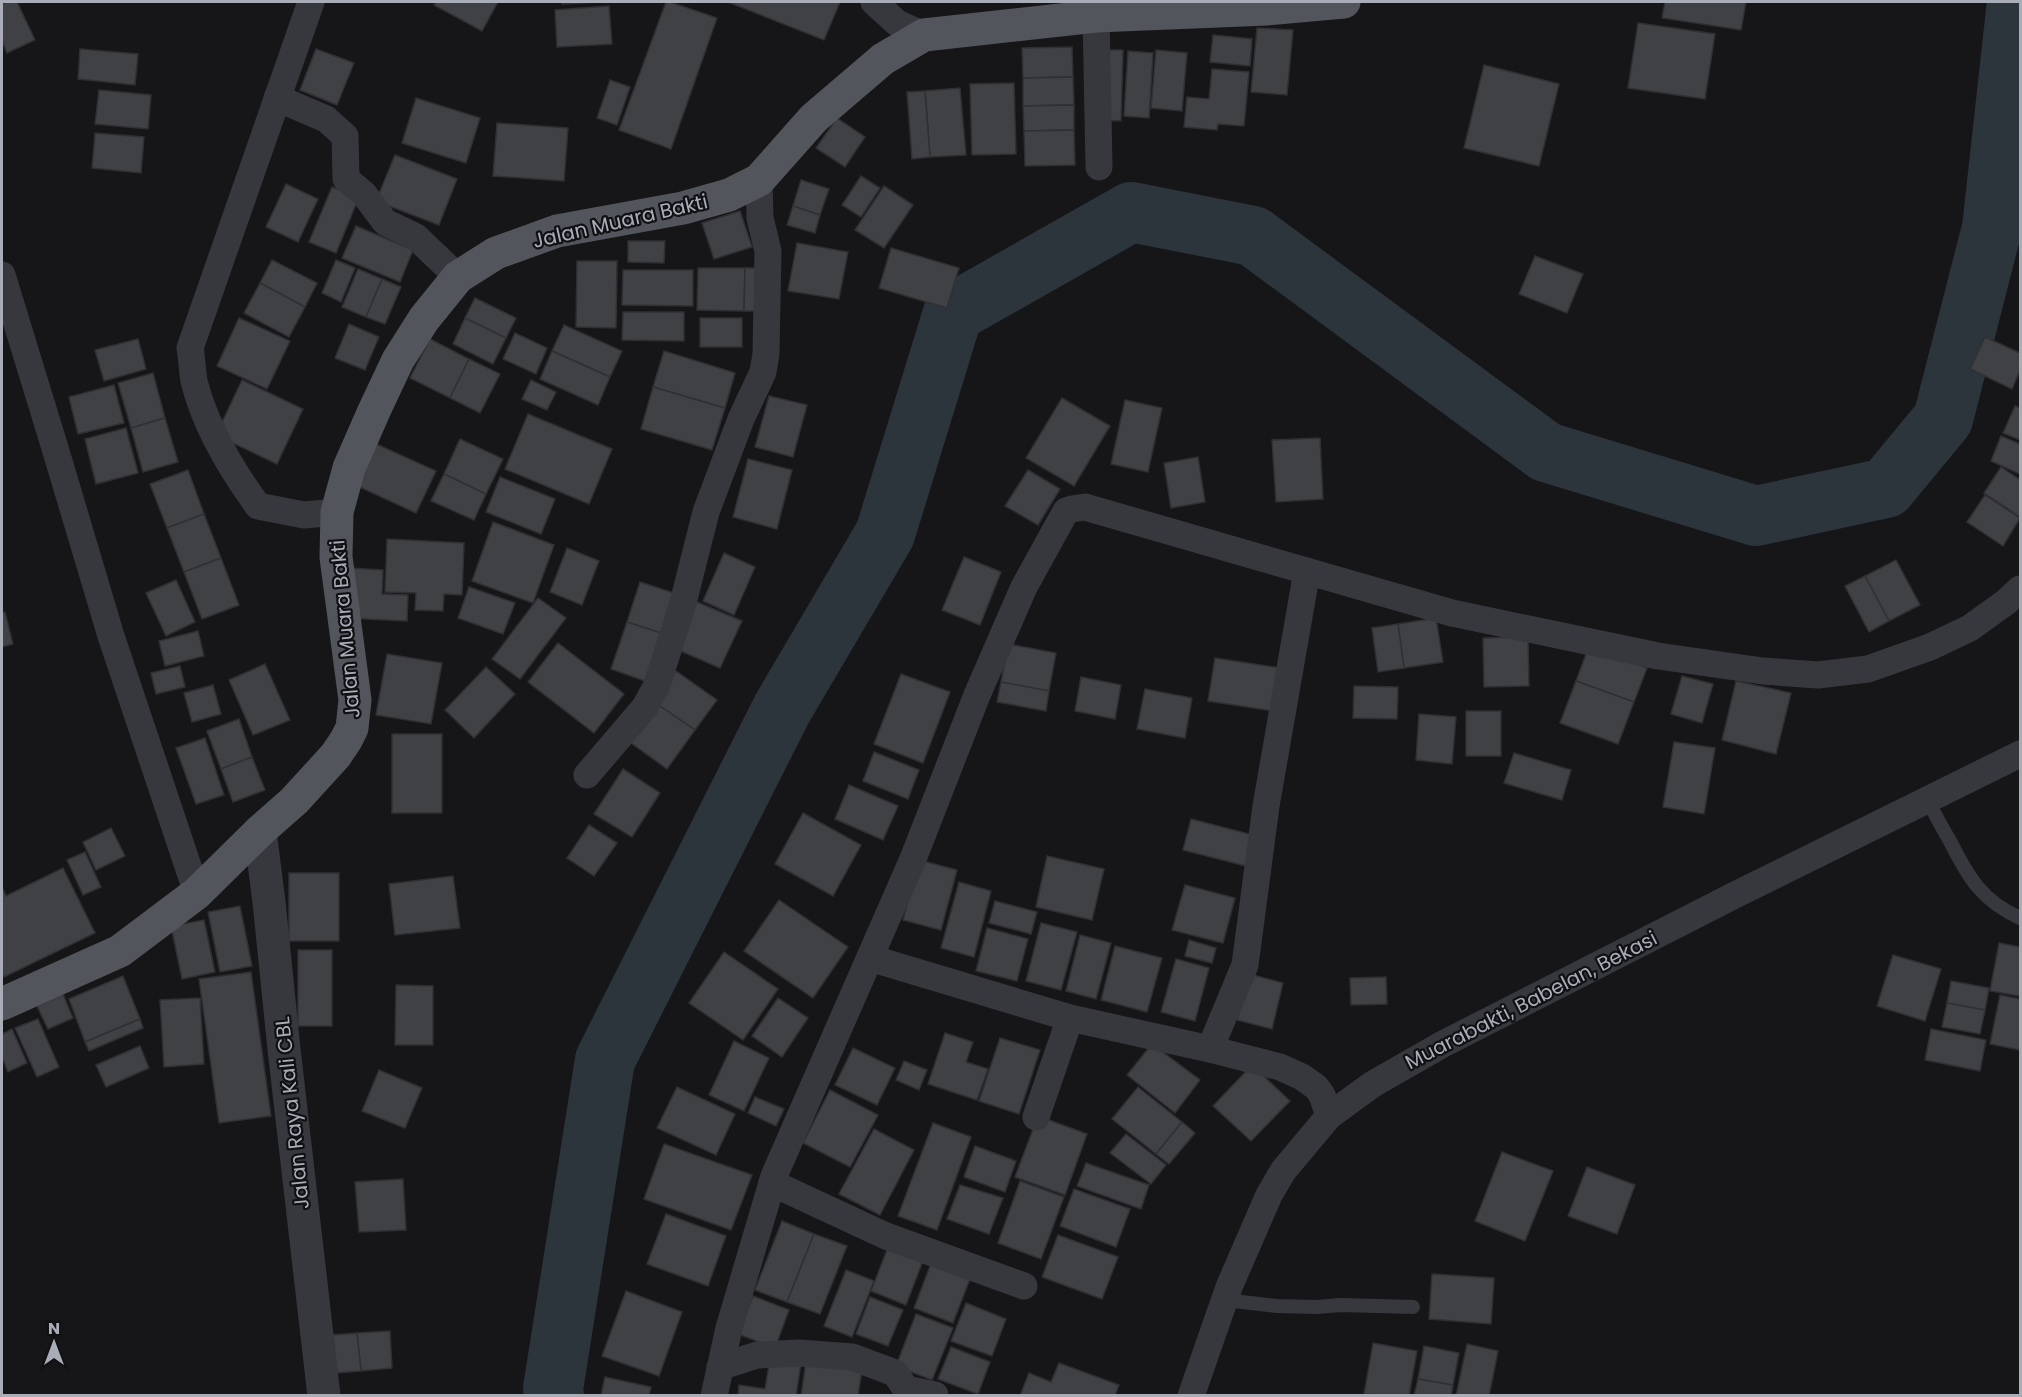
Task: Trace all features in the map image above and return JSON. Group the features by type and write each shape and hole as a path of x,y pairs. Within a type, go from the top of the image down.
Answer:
{"main road":[{"name":"Jalan Muara Bakti","path":"2,1004 120,951 197,893 294,801 336,755 352,728 355,716 353,679 347,652 336,557 338,512 349,468 399,360 424,319 458,277 496,253 557,231 683,208 729,195 759,180 814,118 883,59 924,35 1096,16 1267,9 1339,2"}],"street":[{"path":"311,2 190,348 194,380 207,420 237,478 258,506 304,515 338,512"},
{"path":"874,2 897,23 924,35"},
{"path":"1096,16 1099,167"},
{"path":"278,98 326,119 345,136 346,179 363,194 385,222 416,237 458,277"},
{"path":"587,775 645,707 657,685 683,603 705,512 741,419 763,372 766,354 768,251 760,218 759,180"},
{"path":"2,275 111,636 197,893"},
{"path":"714,1395 729,1328 772,1183 913,859 977,696 1024,587 1066,511 1085,507 1452,613 1658,656 1763,671 1818,675 1868,669 1930,647 1970,628 2020,589"},
{"path":"1210,1049 1245,965 1266,806 1307,571"},
{"name":"Muarabakti, Babelan, Bekasi","path":"1191,1395 1230,1301 1253,1229 1269,1195 1283,1171 1329,1116 1373,1084 1443,1044 1733,896 1931,808 2020,754"},
{"name":"Jalan Raya Kali CBL","path":"260,831 324,1395"},
{"path":"870,958 1070,1018 1280,1067 1316,1086 1322,1095 1329,1116"},
{"path":"1036,1117 1070,1018"},
{"path":"772,1183 886,1236 1024,1286"},
{"path":"720,1367 757,1355 799,1353 852,1357 895,1373 906,1389 935,1395"}],"lane":[{"path":"1931,808 1971,880 1989,900 2020,918"},
{"path":"1230,1301 1277,1306 1413,1307"}],"building":[{"path":"17,2 35,40 7,53 2,41 2,4"},
{"path":"436,2 498,2 482,31 434,5"},
{"path":"562,2 601,2 562,4"},
{"path":"666,2 717,18 671,149 619,130"},
{"path":"728,2 840,2 824,40"},
{"path":"1665,2 1746,2 1741,30 1662,18"},
{"path":"609,6 612,44 557,47 555,10"},
{"path":"1638,23 1715,34 1705,99 1628,88"},
{"path":"1257,28 1293,30 1287,95 1251,92"},
{"path":"1213,35 1252,39 1250,66 1210,62"},
{"path":"1072,47 1073,77 1023,78 1022,48"},
{"path":"80,49 138,54 135,85 78,79"},
{"path":"316,49 354,63 337,105 300,90"},
{"path":"1100,50 1123,50 1121,121 1099,120"},
{"path":"1156,50 1187,53 1182,111 1151,108"},
{"path":"1128,51 1153,53 1149,118 1124,116"},
{"path":"1484,65 1559,84 1539,166 1464,148"},
{"path":"1212,69 1249,72 1244,126 1218,124 1217,130 1184,127 1187,97 1209,99"},
{"path":"1073,77 1074,105 1023,106 1023,78"},
{"path":"610,80 630,87 617,125 597,118"},
{"path":"1014,83 1016,154 972,155 970,84"},
{"path":"960,88 966,155 930,157 925,91"},
{"path":"99,90 151,95 148,129 95,124"},
{"path":"925,91 930,157 912,159 907,92"},
{"path":"416,98 480,118 466,163 402,143"},
{"path":"1074,105 1074,130 1024,131 1023,106"},
{"path":"837,118 865,137 845,167 816,148"},
{"path":"497,123 568,128 564,181 493,176"},
{"path":"1074,130 1075,165 1025,166 1024,131"},
{"path":"95,133 144,137 141,173 92,168"},
{"path":"395,155 457,179 439,225 376,201"},
{"path":"861,176 880,188 861,217 842,205"},
{"path":"801,180 829,189 820,215 793,206"},
{"path":"286,184 318,199 298,242 266,227"},
{"path":"884,186 913,205 884,248 855,230"},
{"path":"332,187 359,197 336,253 309,242"},
{"path":"793,206 820,215 815,233 787,225"},
{"path":"740,211 752,247 714,259 702,223"},
{"path":"356,226 413,250 400,282 342,258"},
{"path":"628,241 665,241 664,263 628,262"},
{"path":"797,243 848,252 839,299 788,291"},
{"path":"891,248 959,268 947,308 879,288"},
{"path":"1535,256 1583,274 1567,313 1519,294"},
{"path":"272,260 317,283 305,307 260,283"},
{"path":"336,260 355,268 341,302 322,293"},
{"path":"577,261 617,261 616,328 576,327"},
{"path":"698,268 745,268 744,311 697,310"},
{"path":"745,268 764,268 763,311 744,311"},
{"path":"358,269 382,279 366,317 342,307"},
{"path":"623,270 693,270 693,306 622,305"},
{"path":"382,279 401,287 385,324 366,317"},
{"path":"260,283 305,307 289,337 244,313"},
{"path":"475,298 516,318 506,338 465,318"},
{"path":"623,312 684,312 684,341 622,340"},
{"path":"239,318 290,341 267,389 217,366"},
{"path":"465,318 506,338 493,364 453,344"},
{"path":"700,318 742,318 742,347 700,347"},
{"path":"349,324 379,337 365,370 335,358"},
{"path":"564,325 622,351 610,377 552,351"},
{"path":"515,333 547,348 536,374 503,359"},
{"path":"1985,337 2020,353 2020,370 2012,389 1970,369"},
{"path":"138,339 146,369 104,381 95,350"},
{"path":"430,339 469,359 450,398 410,378"},
{"path":"552,351 610,377 598,405 540,379"},
{"path":"664,351 735,373 725,408 653,387"},
{"path":"469,359 500,374 480,413 450,398"},
{"path":"153,373 165,418 131,428 118,383"},
{"path":"242,380 303,409 277,464 216,435"},
{"path":"531,380 556,392 547,410 522,399"},
{"path":"114,385 124,423 78,434 69,397"},
{"path":"653,387 725,408 712,450 641,429"},
{"path":"769,396 807,405 793,457 755,447"},
{"path":"1062,398 1110,426 1074,486 1026,458"},
{"path":"1125,400 1162,408 1148,472 1111,464"},
{"path":"2015,406 2020,408 2020,440 2003,433"},
{"path":"528,414 612,449 589,504 505,469"},
{"path":"165,418 178,462 143,472 131,428"},
{"path":"126,428 138,473 96,484 85,439"},
{"path":"2001,436 2020,444 2020,474 1991,461"},
{"path":"1320,438 1323,499 1276,502 1272,440"},
{"path":"460,439 503,459 486,494 444,474"},
{"path":"374,443 436,471 416,513 355,485"},
{"path":"1198,457 1205,502 1171,508 1164,463"},
{"path":"748,459 792,470 777,529 733,517"},
{"path":"2001,467 2020,480 2020,517 1984,493"},
{"path":"188,470 204,514 167,528 150,484"},
{"path":"1028,470 1060,489 1038,525 1005,506"},
{"path":"444,474 486,494 474,520 431,501"},
{"path":"500,477 555,499 541,534 486,512"},
{"path":"1985,495 2020,518 2003,546 1967,522"},
{"path":"204,514 221,558 184,572 167,528"},
{"path":"493,522 554,545 533,603 472,581"},
{"path":"387,539 464,543 462,595 444,594 443,611 415,610 416,593 385,592"},
{"path":"567,548 599,561 582,605 550,592"},
{"path":"724,553 755,567 734,615 703,601"},
{"path":"964,557 1001,572 980,625 942,610"},
{"path":"221,558 239,605 202,619 184,572"},
{"path":"1896,560 1920,605 1889,621 1865,576"},
{"path":"349,568 383,570 382,594 408,595 407,621 346,618"},
{"path":"1865,576 1889,621 1869,632 1845,586"},
{"path":"176,580 195,622 166,636 146,593"},
{"path":"640,582 674,593 661,633 627,622"},
{"path":"469,587 515,603 503,634 458,618"},
{"path":"538,598 566,618 520,679 492,659"},
{"path":"697,602 742,621 720,668 676,649"},
{"path":"5,612 13,644 2,647 2,613"},
{"path":"1436,618 1443,662 1404,668 1398,624"},
{"path":"627,622 661,633 645,681 611,669"},
{"path":"1398,624 1404,668 1378,672 1372,628"},
{"path":"198,631 204,656 165,666 159,641"},
{"path":"1528,637 1529,686 1484,687 1483,638"},
{"path":"558,643 624,694 594,733 528,682"},
{"path":"1008,644 1056,653 1049,691 1001,682"},
{"path":"1589,646 1647,668 1634,702 1576,681"},
{"path":"387,654 442,663 431,724 376,715"},
{"path":"1215,658 1280,668 1273,711 1208,701"},
{"path":"265,664 290,720 253,735 229,680"},
{"path":"180,666 185,687 156,694 151,673"},
{"path":"486,667 515,694 474,738 445,710"},
{"path":"676,671 717,700 695,730 654,702"},
{"path":"901,674 950,692 923,763 874,744"},
{"path":"1682,676 1713,684 1702,723 1671,714"},
{"path":"1081,677 1121,685 1115,719 1075,711"},
{"path":"1576,681 1634,702 1618,744 1560,723"},
{"path":"1736,681 1791,693 1776,754 1722,740"},
{"path":"1001,682 1049,691 1046,711 997,702"},
{"path":"213,685 221,714 192,722 184,693"},
{"path":"1354,686 1398,687 1397,719 1353,718"},
{"path":"1145,689 1192,698 1185,738 1137,729"},
{"path":"654,702 695,730 667,769 627,740"},
{"path":"1466,711 1501,711 1501,756 1466,756"},
{"path":"1419,714 1456,717 1452,764 1416,760"},
{"path":"239,719 252,757 221,769 207,731"},
{"path":"392,734 442,734 442,813 392,813"},
{"path":"205,738 224,795 196,804 176,748"},
{"path":"1674,742 1715,748 1704,814 1663,807"},
{"path":"874,752 919,770 908,799 863,781"},
{"path":"1514,753 1571,770 1562,800 1504,783"},
{"path":"252,757 265,790 233,802 221,769"},
{"path":"623,769 660,793 632,837 594,814"},
{"path":"849,785 898,806 883,840 835,819"},
{"path":"803,813 861,845 833,896 775,864"},
{"path":"1191,819 1253,835 1246,866 1183,850"},
{"path":"589,825 617,843 594,876 567,858"},
{"path":"111,828 125,856 96,870 83,842"},
{"path":"85,852 101,887 83,895 67,860"},
{"path":"1047,856 1104,869 1092,920 1036,907"},
{"path":"919,860 957,870 941,930 903,920"},
{"path":"63,868 95,933 4,977 2,973 2,887 6,896"},
{"path":"289,873 339,873 339,941 289,941"},
{"path":"453,876 460,928 395,935 389,884"},
{"path":"959,882 991,891 974,957 941,948"},
{"path":"1185,885 1235,898 1223,943 1172,930"},
{"path":"779,900 848,947 813,998 744,951"},
{"path":"995,901 1037,912 1031,934 989,923"},
{"path":"240,906 252,966 220,972 208,912"},
{"path":"204,920 215,972 182,979 171,926"},
{"path":"1041,923 1077,932 1061,990 1026,981"},
{"path":"987,928 1028,939 1017,981 976,971"},
{"path":"1080,935 1111,943 1096,999 1066,991"},
{"path":"1189,940 1216,948 1212,963 1185,956"},
{"path":"1999,943 2020,947 2020,996 1990,991"},
{"path":"1115,946 1162,958 1147,1012 1101,1000"},
{"path":"298,950 332,950 332,1026 298,1026"},
{"path":"724,952 778,989 743,1040 689,1003"},
{"path":"1893,955 1941,969 1925,1021 1877,1006"},
{"path":"1176,959 1209,968 1195,1021 1161,1012"},
{"path":"251,972 271,1116 219,1123 199,979"},
{"path":"1249,974 1283,983 1272,1029 1237,1020"},
{"path":"123,976 140,1019 85,1042 69,999"},
{"path":"1386,977 1387,1004 1351,1005 1350,978"},
{"path":"1951,981 1989,988 1985,1010 1947,1003"},
{"path":"396,985 433,986 433,1045 395,1045"},
{"path":"63,994 73,1018 48,1029 37,1006"},
{"path":"2000,995 2020,999 2020,1050 1990,1044"},
{"path":"200,998 204,1064 164,1067 160,1000"},
{"path":"778,998 808,1018 782,1057 752,1036"},
{"path":"1947,1003 1985,1010 1980,1034 1942,1027"},
{"path":"38,1019 59,1067 37,1077 15,1028"},
{"path":"140,1019 143,1028 89,1051 85,1042"},
{"path":"12,1029 27,1063 8,1072 2,1057 2,1034"},
{"path":"1931,1029 1986,1040 1980,1071 1925,1060"},
{"path":"945,1033 973,1042 966,1062 988,1069 977,1100 928,1084"},
{"path":"1000,1038 1040,1050 1019,1114 979,1101"},
{"path":"734,1041 769,1058 744,1111 709,1095"},
{"path":"1152,1044 1200,1080 1175,1113 1127,1075"},
{"path":"140,1046 149,1068 106,1087 96,1065"},
{"path":"853,1048 895,1068 877,1105 835,1085"},
{"path":"904,1061 927,1070 919,1090 896,1080"},
{"path":"1252,1065 1290,1101 1251,1141 1213,1106"},
{"path":"379,1070 422,1088 405,1128 362,1111"},
{"path":"677,1087 735,1114 716,1155 657,1128"},
{"path":"1138,1087 1182,1122 1156,1154 1112,1119"},
{"path":"830,1090 878,1115 850,1167 803,1143"},
{"path":"755,1097 784,1109 776,1126 748,1113"},
{"path":"1038,1116 1087,1134 1065,1195 1015,1177"},
{"path":"1182,1122 1195,1133 1169,1164 1156,1154"},
{"path":"933,1123 971,1137 937,1230 898,1216"},
{"path":"874,1129 914,1150 880,1215 839,1194"},
{"path":"1126,1134 1166,1165 1151,1184 1110,1153"},
{"path":"664,1144 752,1175 731,1230 644,1199"},
{"path":"975,1146 1016,1161 1005,1192 964,1177"},
{"path":"1502,1152 1553,1171 1525,1241 1475,1221"},
{"path":"1086,1163 1149,1185 1141,1209 1077,1186"},
{"path":"1587,1167 1635,1185 1617,1234 1568,1216"},
{"path":"403,1179 406,1230 359,1232 355,1182"},
{"path":"1020,1181 1064,1197 1041,1259 998,1243"},
{"path":"960,1185 1003,1198 989,1234 947,1219"},
{"path":"1074,1189 1130,1209 1116,1247 1060,1226"},
{"path":"666,1214 726,1236 708,1286 647,1264"},
{"path":"782,1221 814,1234 787,1302 755,1290"},
{"path":"814,1234 847,1246 820,1314 787,1302"},
{"path":"1058,1235 1118,1257 1102,1299 1042,1277"},
{"path":"889,1245 924,1258 906,1305 871,1291"},
{"path":"932,1261 971,1276 953,1323 914,1308"},
{"path":"846,1270 874,1281 852,1337 824,1326"},
{"path":"1432,1274 1494,1278 1491,1324 1429,1319"},
{"path":"626,1291 682,1312 659,1376 602,1356"},
{"path":"753,1296 789,1310 775,1348 738,1334"},
{"path":"870,1297 903,1310 888,1346 856,1334"},
{"path":"966,1303 1006,1319 992,1356 951,1341"},
{"path":"916,1314 953,1328 932,1380 896,1366"},
{"path":"390,1331 392,1368 361,1371 357,1333"},
{"path":"357,1333 361,1371 336,1373 333,1335"},
{"path":"1373,1343 1417,1351 1409,1396 1364,1394"},
{"path":"1467,1344 1498,1351 1489,1396 1456,1396"},
{"path":"1424,1346 1459,1353 1453,1385 1418,1379"},
{"path":"951,1347 990,1362 978,1394 938,1379"},
{"path":"807,1354 863,1363 858,1396 801,1396"},
{"path":"770,1358 801,1363 796,1396 738,1396 739,1385 765,1389"},
{"path":"1059,1363 1119,1385 1115,1396 1020,1396 1029,1373 1051,1382"},
{"path":"605,1377 651,1387 649,1396 601,1396"},
{"path":"1418,1379 1453,1385 1451,1396 1414,1396"}],"waterway":[{"path":"554,1396 553,1389 605,1060 782,709 885,534 953,313 1131,212 1253,236 1546,452 1756,516 1886,488 1943,419 1992,228 2017,2"}]}
